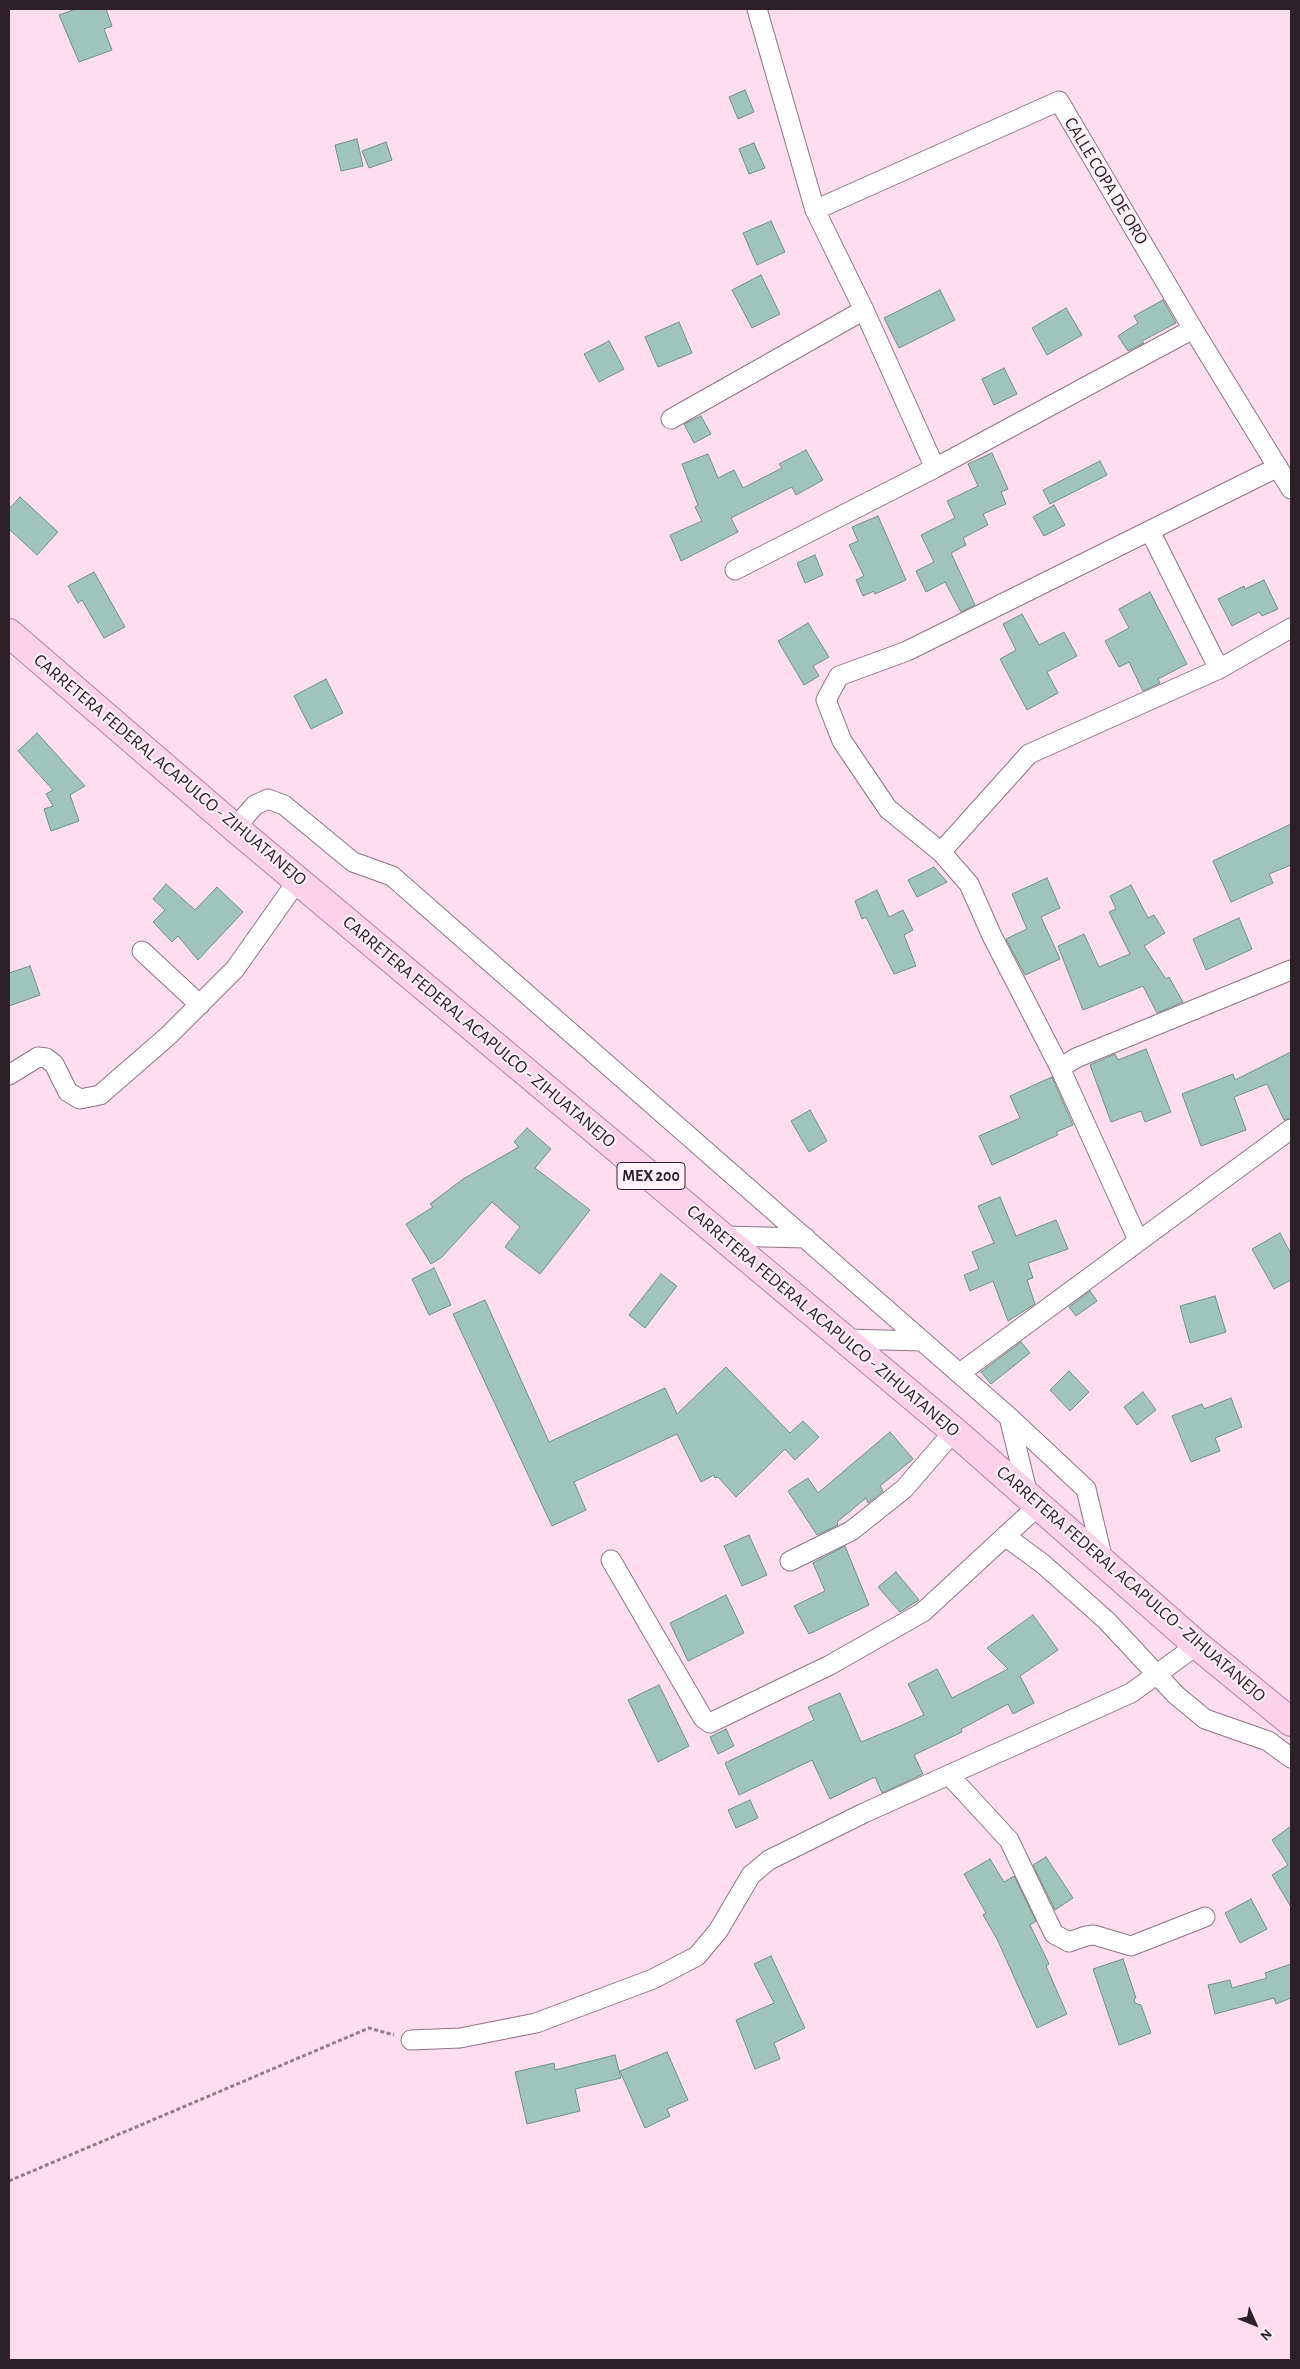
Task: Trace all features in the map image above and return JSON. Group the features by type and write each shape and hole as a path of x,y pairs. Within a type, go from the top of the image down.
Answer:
{"main road":[{"name":"CARRETERA FEDERAL ACAPULCO - ZIHUATANEJO","path":"9,632 235,828 954,1431 1197,1645 1291,1722"}],"street":[{"path":"756,9 815,210 864,310 935,468"},
{"name":"CALLE COPA DE ORO","path":"815,210 1059,100 1193,329 1291,489"},
{"path":"671,419 864,310"},
{"path":"735,570 935,468 1193,329"},
{"path":"1138,1240 1060,1068 992,936 969,884 941,852 888,809 842,741 826,700 839,676 907,651 1278,468"},
{"path":"1150,531 1219,669"},
{"path":"941,852 1028,754 1219,669 1291,628"},
{"path":"235,828 255,805 268,799 284,805 353,862 392,876 924,1341 1086,1489 1104,1564"},
{"path":"9,1075 38,1057 46,1058 54,1064 68,1092 80,1099 100,1095 168,1036 235,969 298,880"},
{"path":"142,951 200,1005"},
{"path":"1060,1068 1076,1058 1291,970"},
{"path":"960,1373 1291,1129"},
{"path":"723,1236 806,1238"},
{"path":"845,1339 924,1341"},
{"path":"611,1560 703,1718 710,1723 830,1665 924,1612 1005,1536 1033,1500 1009,1417"},
{"path":"790,1561 851,1531 904,1489 954,1431"},
{"path":"1005,1536 1043,1564 1107,1621 1176,1696 1205,1719 1268,1741 1291,1758"},
{"path":"411,2040 460,2038 536,2023 653,1978 697,1956 718,1931 751,1876 769,1860 864,1813 950,1776 1131,1693 1197,1645"},
{"path":"950,1776 1009,1840 1054,1934 1069,1942 1086,1936 1094,1936 1131,1946 1205,1917"}],"path":[{"path":"9,2181 368,2028 411,2040"}],"building":[{"path":"76,9 106,9 112,26 104,29 112,50 79,62 59,15"},
{"path":"745,90 754,112 738,119 729,97"},
{"path":"357,139 363,166 341,171 335,145"},
{"path":"386,142 392,160 369,168 362,151"},
{"path":"754,143 765,168 749,174 739,149"},
{"path":"771,221 785,252 757,265 743,233"},
{"path":"761,275 780,314 752,328 732,290"},
{"path":"940,290 955,320 899,348 884,318"},
{"path":"1163,300 1176,323 1142,341 1144,343 1128,351 1118,336 1138,323 1134,316"},
{"path":"1066,308 1082,335 1047,355 1032,328"},
{"path":"679,322 692,353 658,367 645,337"},
{"path":"609,341 624,369 599,382 584,354"},
{"path":"1004,368 1017,394 994,405 982,379"},
{"path":"701,416 711,434 694,443 684,424"},
{"path":"806,450 823,480 796,495 792,487 731,518 738,532 681,561 670,535 702,521 695,507 698,505 682,464 708,454 718,478 734,470 743,488 782,468 779,464"},
{"path":"992,453 1008,489 1001,492 1006,504 983,514 988,525 963,538 966,545 951,553 975,605 961,612 945,582 926,592 916,571 934,562 921,535 955,518 947,501 978,486 968,464"},
{"path":"1100,461 1107,475 1050,504 1043,490"},
{"path":"20,497 58,532 37,555 9,529 9,509"},
{"path":"1054,505 1065,525 1044,536 1033,517"},
{"path":"878,516 906,580 875,594 874,591 863,596 856,580 864,576 849,545 858,541 852,527"},
{"path":"815,555 823,575 805,583 797,563"},
{"path":"94,572 125,627 104,638 82,600 78,603 68,586"},
{"path":"1264,580 1278,609 1262,616 1259,612 1232,626 1218,599 1244,586 1245,589"},
{"path":"1150,592 1187,664 1158,679 1160,683 1143,691 1129,662 1119,667 1105,641 1129,628 1119,609"},
{"path":"1022,614 1039,645 1064,632 1077,656 1047,672 1058,693 1027,710 1000,659 1016,650 1003,624"},
{"path":"808,623 829,657 813,666 819,676 804,685 778,641"},
{"path":"326,679 343,713 311,729 294,696"},
{"path":"37,733 85,786 70,795 79,821 51,831 44,809 53,806 46,794 53,790 18,751"},
{"path":"1291,824 1291,865 1269,874 1273,883 1231,902 1213,861"},
{"path":"934,867 947,882 917,897 908,880"},
{"path":"1047,878 1060,908 1041,917 1060,959 1025,975 1006,939 1027,929 1012,894"},
{"path":"166,884 195,910 217,887 243,912 198,960 178,936 172,942 153,922 165,910 153,899"},
{"path":"1131,885 1148,918 1154,915 1165,933 1144,946 1166,979 1169,977 1183,1002 1157,1013 1143,986 1083,1010 1058,946 1084,934 1099,967 1130,954 1109,912 1116,909 1110,896"},
{"path":"877,890 889,917 903,910 913,930 904,935 916,966 894,974 866,917 862,919 855,901"},
{"path":"1239,918 1252,949 1206,970 1193,939"},
{"path":"30,966 40,995 9,1006 9,973"},
{"path":"1146,1049 1171,1112 1145,1122 1141,1111 1111,1122 1090,1065 1115,1054 1118,1060"},
{"path":"1291,1052 1291,1118 1284,1120 1267,1084 1234,1097 1246,1130 1201,1146 1182,1094 1233,1074 1235,1080"},
{"path":"1052,1077 1073,1125 1056,1132 1058,1135 992,1165 979,1136 1020,1118 1010,1096"},
{"path":"810,1110 827,1141 809,1152 791,1121"},
{"path":"527,1128 551,1149 535,1168 590,1210 540,1274 505,1247 520,1227 492,1202 442,1257 431,1264 406,1224 433,1207 430,1204 463,1179 519,1147 514,1142"},
{"path":"1000,1197 1016,1236 1056,1220 1068,1249 1028,1263 1033,1278 1027,1280 1035,1304 1008,1321 993,1281 970,1291 964,1275 979,1269 972,1252 994,1243 978,1206"},
{"path":"1280,1233 1291,1254 1291,1280 1274,1289 1252,1249"},
{"path":"434,1268 451,1305 429,1315 412,1279"},
{"path":"661,1274 677,1286 645,1328 629,1315"},
{"path":"1090,1291 1097,1301 1076,1316 1069,1307"},
{"path":"1215,1296 1226,1332 1190,1343 1180,1306"},
{"path":"485,1300 549,1442 665,1388 677,1414 726,1367 790,1433 803,1421 819,1437 795,1460 785,1449 736,1497 714,1475 701,1482 677,1434 574,1482 586,1510 552,1526 453,1314"},
{"path":"1021,1342 1030,1353 991,1384 981,1372"},
{"path":"1069,1371 1089,1392 1070,1411 1050,1390"},
{"path":"1143,1392 1156,1410 1137,1425 1124,1407"},
{"path":"1231,1398 1242,1427 1215,1438 1220,1451 1191,1462 1172,1416 1202,1404 1204,1409"},
{"path":"890,1432 913,1459 880,1486 883,1491 868,1503 866,1498 837,1522 838,1525 817,1535 788,1491 808,1478 818,1493"},
{"path":"749,1535 767,1575 742,1586 724,1546"},
{"path":"845,1546 869,1605 809,1634 794,1606 825,1591 813,1563"},
{"path":"896,1572 919,1600 900,1612 878,1587"},
{"path":"726,1595 744,1633 688,1661 670,1623"},
{"path":"1033,1615 1058,1650 1020,1676 1034,1703 1013,1714 1008,1704 961,1729 962,1732 914,1755 923,1774 882,1793 875,1777 830,1799 812,1760 739,1795 725,1763 814,1720 808,1707 840,1693 861,1742 924,1715 908,1684 937,1669 952,1698 1008,1669 987,1648"},
{"path":"659,1685 689,1746 658,1762 628,1700"},
{"path":"726,1729 734,1746 718,1754 710,1737"},
{"path":"750,1800 758,1818 736,1828 728,1810"},
{"path":"1291,1826 1291,1907 1272,1875 1288,1865 1272,1840"},
{"path":"1046,1857 1073,1898 1055,1910 1033,1865"},
{"path":"990,1859 1004,1882 1014,1876 1036,1921 1030,1925 1049,1964 1046,1966 1067,2014 1037,2028 997,1939 983,1915 986,1913 964,1874"},
{"path":"1251,1899 1267,1929 1240,1943 1225,1913"},
{"path":"771,1956 805,2028 774,2043 780,2059 755,2069 736,2020 774,2003 754,1964"},
{"path":"1123,1959 1136,1998 1134,1999 1135,2003 1141,2005 1151,2033 1119,2045 1093,1969"},
{"path":"1291,1964 1291,1998 1276,2004 1274,1998 1215,2014 1208,1985 1230,1980 1232,1988 1267,1978 1265,1973"},
{"path":"667,2052 688,2100 667,2109 670,2116 645,2128 620,2071"},
{"path":"615,2055 621,2078 575,2089 580,2111 527,2124 515,2072 554,2063 555,2070"}]}
